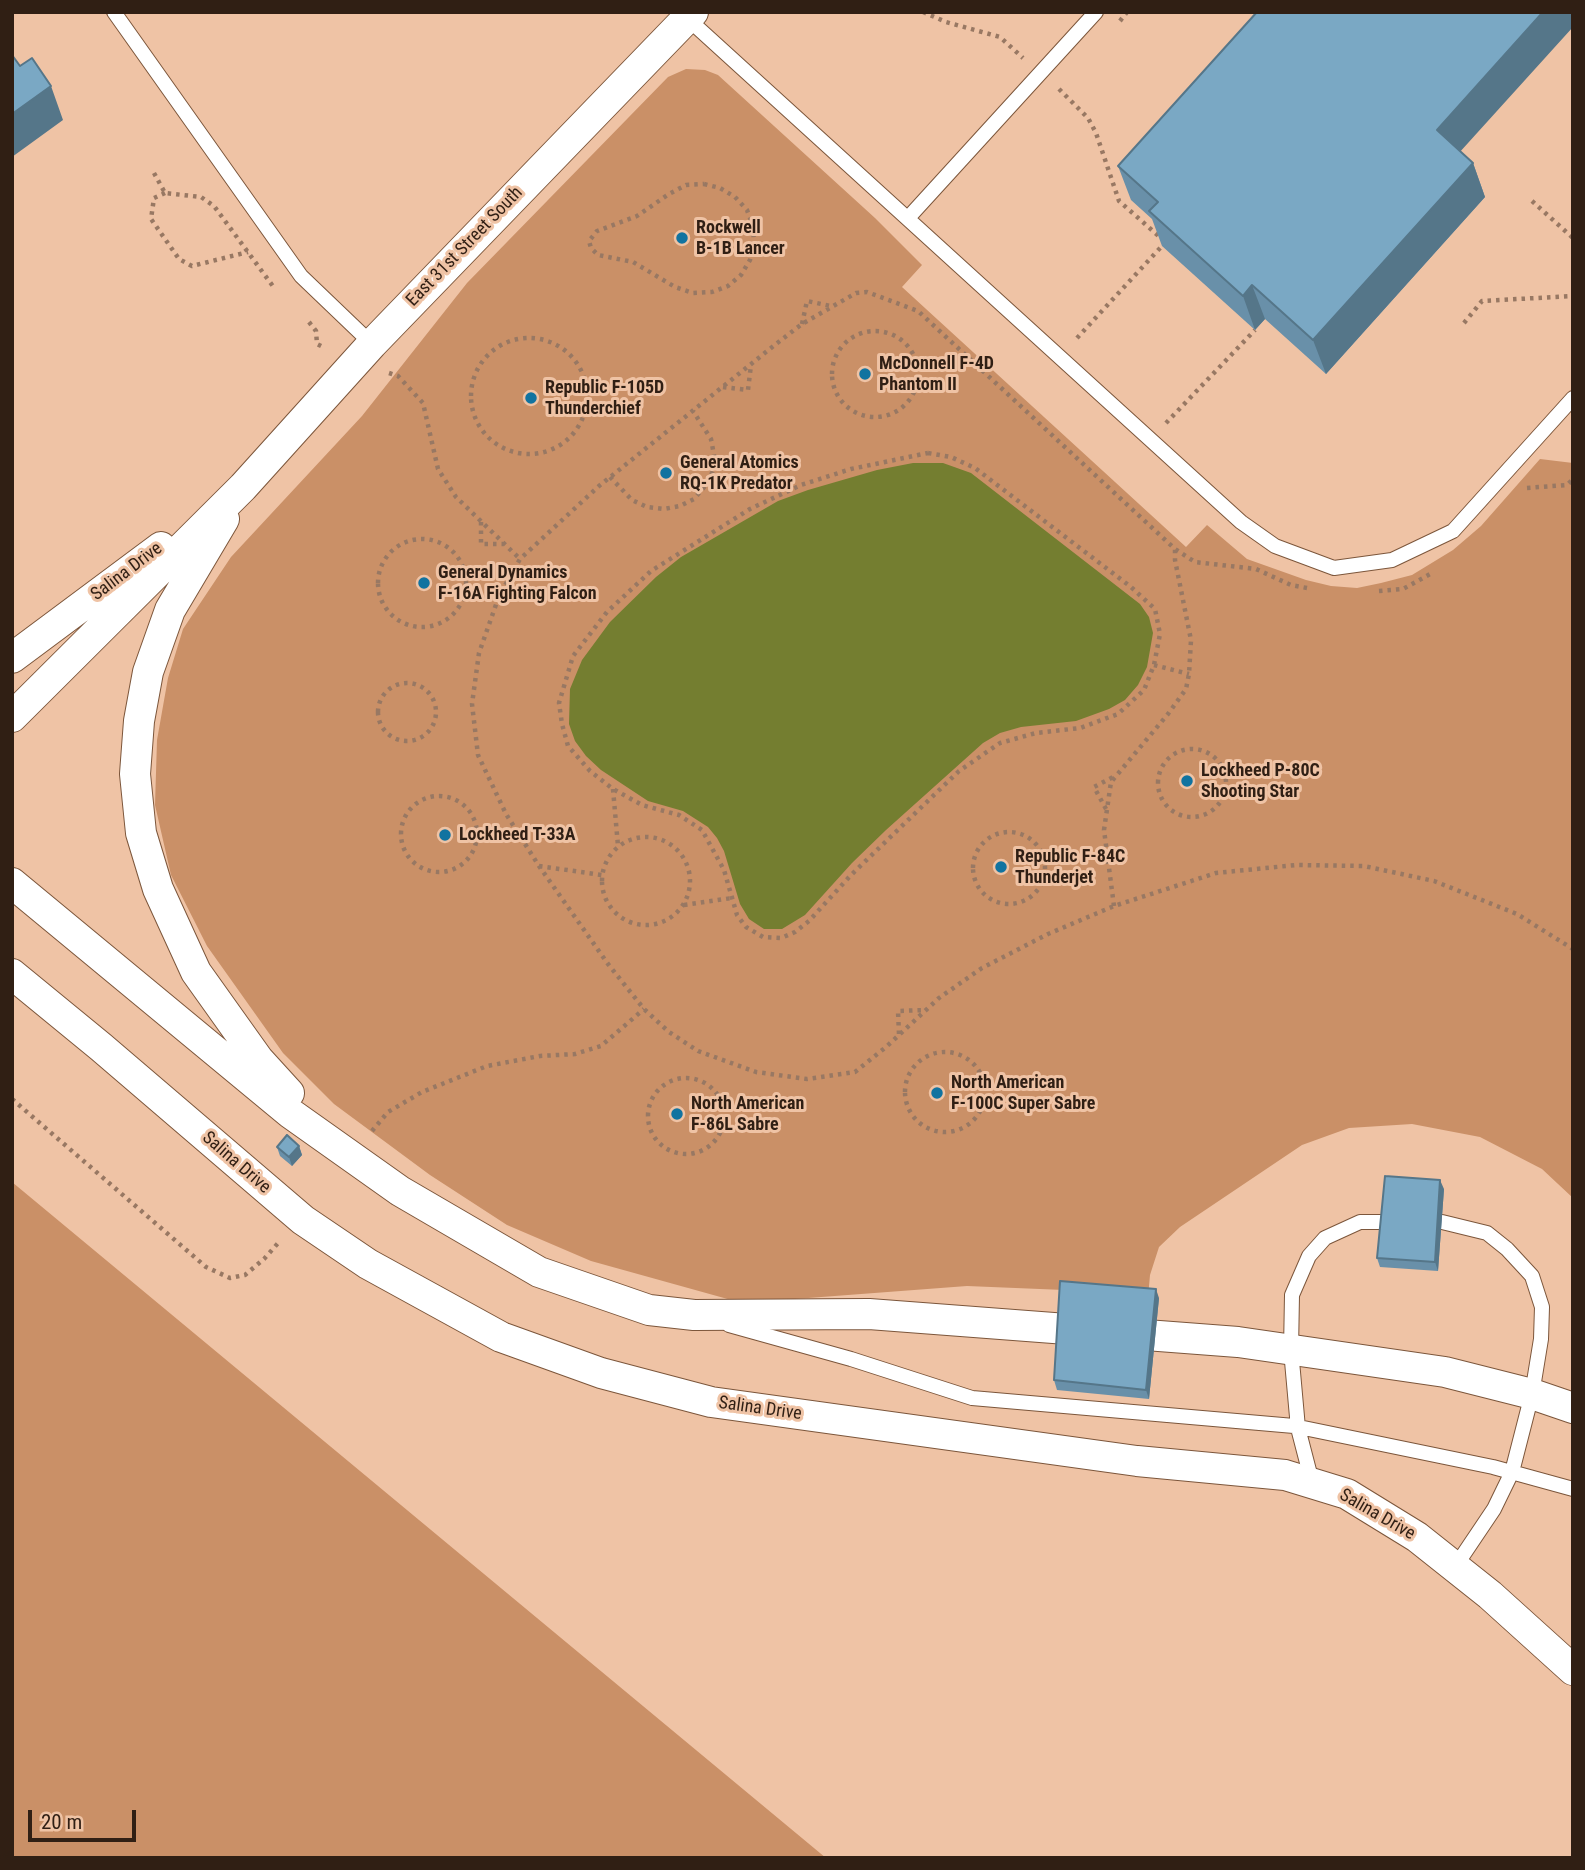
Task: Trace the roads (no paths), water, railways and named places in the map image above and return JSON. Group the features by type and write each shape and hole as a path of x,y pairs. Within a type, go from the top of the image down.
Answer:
{"street":[{"name":"East 31st Street South","path":"12,717 243,486 372,344 690,15"},
{"name":"East 31st Street South","path":"243,486 170,610 148,672 139,721 135,774 142,833 158,889 196,972 258,1059 335,1145"},
{"name":"Salina Drive","path":"12,658 243,486"},
{"path":"12,883 290,1113 400,1191 539,1272 649,1310 694,1315 869,1314 1238,1342 1444,1372 1532,1394 1573,1408"},
{"name":"Salina Drive","path":"12,974 303,1220 368,1264 501,1337 601,1373 711,1402 1137,1461 1285,1475 1347,1494 1417,1536 1490,1595 1573,1670"}],"lane":[{"path":"114,12 301,275 372,344"},
{"path":"908,218 1096,12"},
{"path":"690,15 1241,522 1275,546 1334,568 1392,560 1453,531 1573,398"},
{"path":"1312,1484 1298,1427 1291,1350 1292,1295 1309,1256 1325,1238 1360,1222 1442,1222 1487,1233 1507,1249 1532,1276 1542,1307 1541,1339 1532,1394 1512,1472 1494,1509 1455,1567"},
{"path":"694,1315 851,1359 972,1398 1298,1427 1512,1472 1573,1489"}],"place":[{"name":"Rockwell B-1B Lancer","path":"682,238"},
{"name":"McDonnell F-4D Phantom II","path":"865,374"},
{"name":"Republic F-105D Thunderchief","path":"531,398"},
{"name":"General Atomics RQ-1K Predator","path":"666,473"},
{"name":"General Dynamics F-16A Fighting Falcon","path":"424,583"},
{"name":"Lockheed P-80C Shooting Star","path":"1187,781"},
{"name":"Lockheed T-33A","path":"445,835"},
{"name":"Republic F-84C Thunderjet","path":"1001,867"},
{"name":"North American F-100C Super Sabre","path":"937,1093"},
{"name":"North American F-86L Sabre","path":"677,1114"}]}
